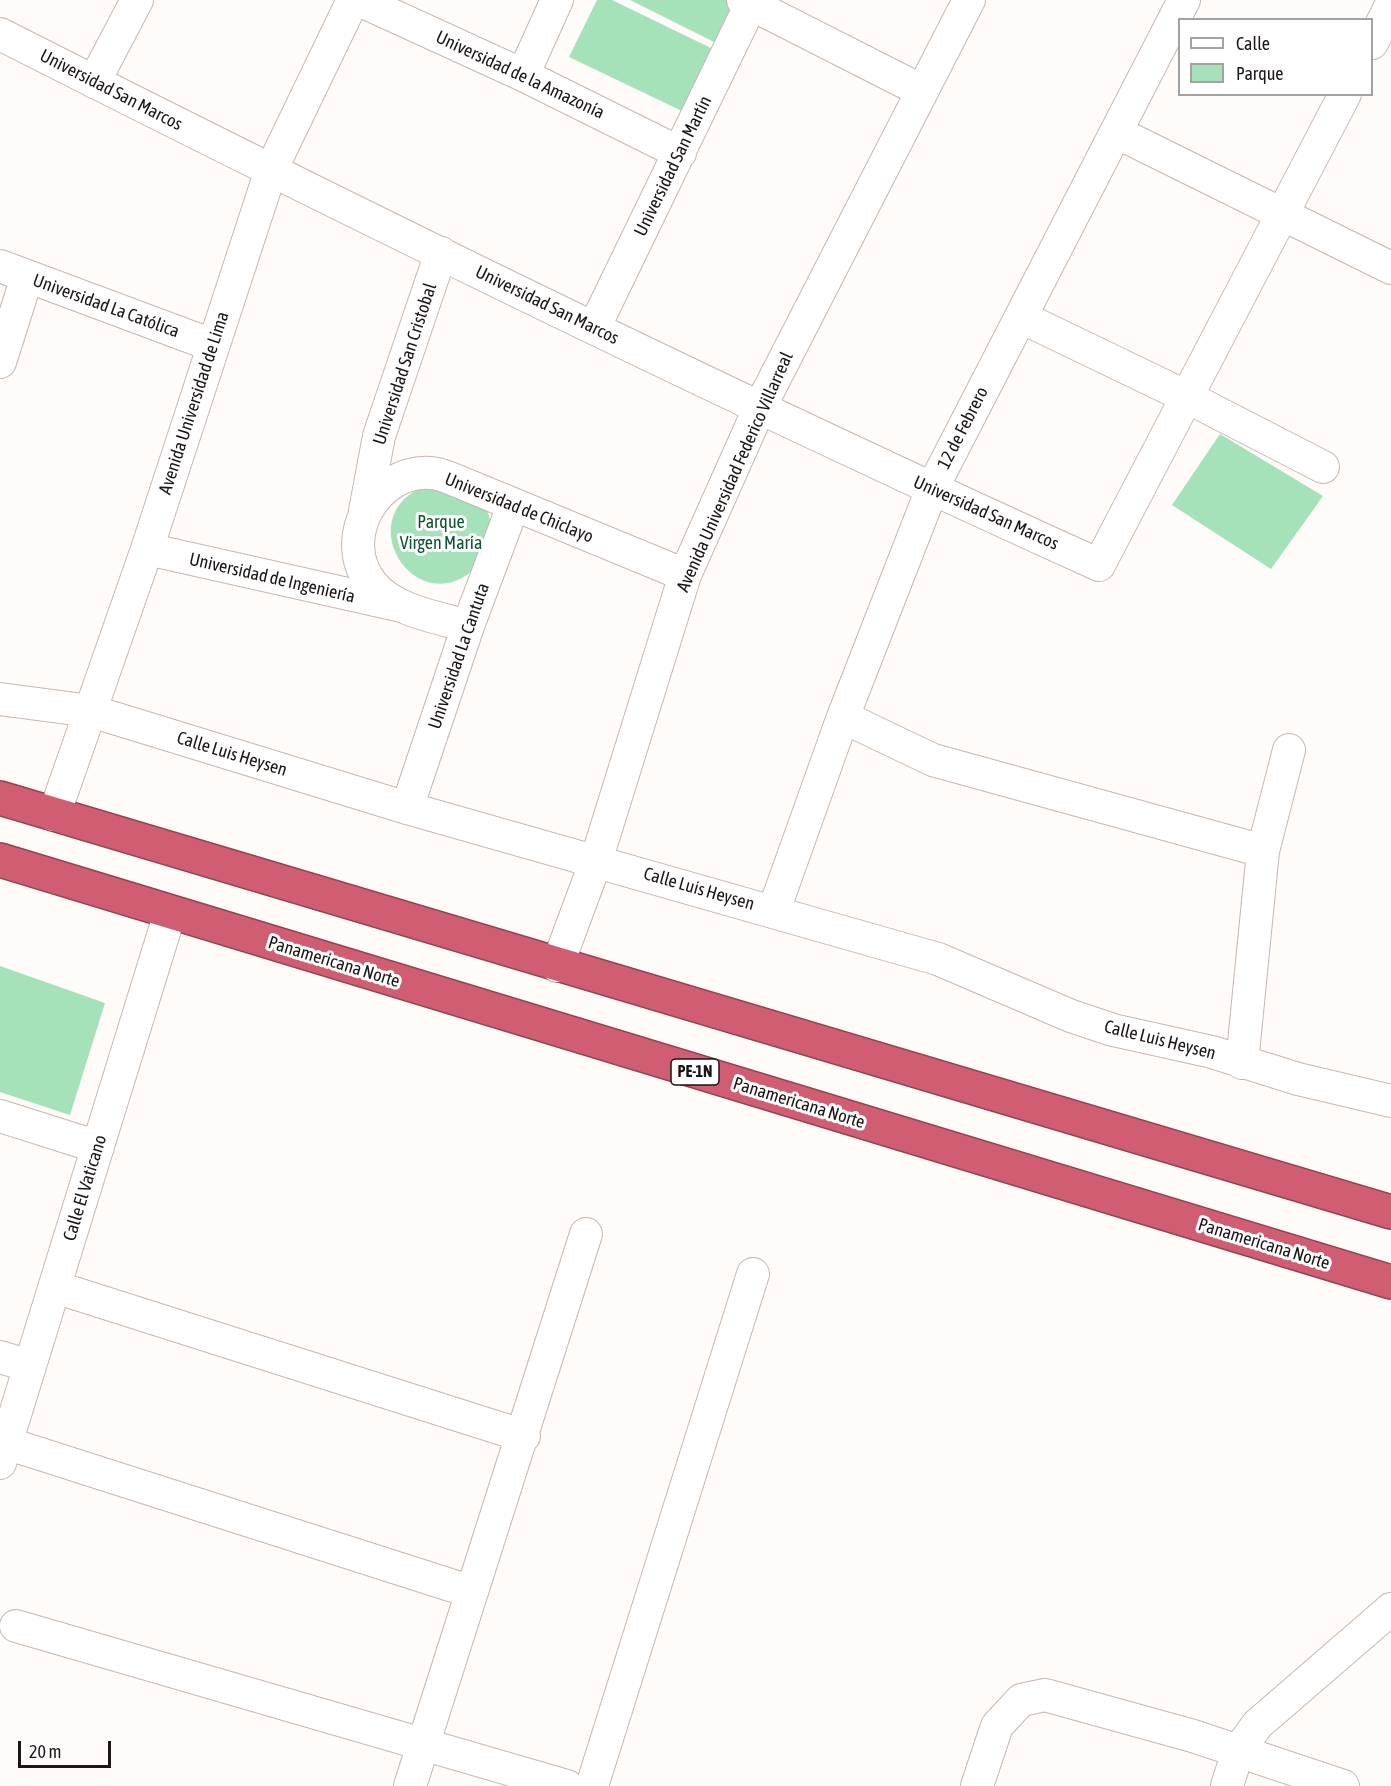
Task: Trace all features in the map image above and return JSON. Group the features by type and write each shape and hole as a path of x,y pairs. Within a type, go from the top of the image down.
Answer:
{"highway":[{"path":"0,798 557,966 1391,1212"},
{"name":"Panamericana Norte","path":"0,860 1391,1282"}],"street":[{"path":"94,82 137,0"},
{"name":"Avenida Universidad de Lima","path":"54,815 147,549 271,170 353,0"},
{"name":"Universidad de la Amazonía","path":"359,0 523,75 680,153"},
{"path":"523,75 557,0"},
{"name":"Avenida Universidad Federico Villarreal","path":"557,966 596,861 685,575 759,409 969,0"},
{"name":"12 de Febrero","path":"774,910 843,717 932,489 1184,0"},
{"path":"747,2 922,91"},
{"name":"Universidad San Martín","path":"594,328 680,153 747,2"},
{"path":"1373,39 1391,5"},
{"name":"Universidad San Marcos","path":"0,34 441,254 759,409 1099,565 1187,397"},
{"path":"1187,397 1344,96"},
{"path":"1116,132 1391,268"},
{"name":"Universidad San Cristobal","path":"364,511 379,436 441,254"},
{"path":"0,362 13,272"},
{"name":"Universidad La Católica","path":"13,272 212,345"},
{"path":"1021,317 1187,397 1323,467"},
{"name":"Universidad de Chiclayo","path":"364,511 377,494 402,477 431,473 457,481 685,575"},
{"name":"Universidad La Cantuta","path":"407,808 468,626 513,506"},
{"path":"364,511 358,537 363,570 372,585 398,605 468,626"},
{"name":"Universidad de Ingeniería","path":"147,549 349,596 398,605"},
{"name":"Calle Luis Heysen","path":"0,699 91,711 407,808 774,910 938,959 1071,1017 1113,1030 1212,1052 1242,1063 1391,1101"},
{"path":"843,717 933,760 1263,851"},
{"path":"1242,1063 1263,851 1289,750"},
{"name":"Calle El Vaticano","path":"3,1453 170,913"},
{"path":"0,1116 98,1147"},
{"path":"410,1786 524,1436 586,1234"},
{"path":"592,1786 753,1274"},
{"path":"55,1287 524,1436"},
{"path":"0,1357 30,1366"},
{"path":"3,1453 472,1592"},
{"path":"1227,1786 1238,1751 1258,1724 1391,1609"},
{"path":"16,1626 424,1742 567,1786"},
{"path":"977,1786 997,1726 1021,1700 1045,1695 1238,1751 1343,1786"}],"green space":[{"path":"597,0 612,0 713,49 682,111 569,57"},
{"path":"630,0 728,0 737,5 718,44"},
{"path":"1220,434 1323,496 1271,569 1172,505"},
{"name":"Parque Virgen María","path":"436,482 478,501 487,511 490,520 490,538 484,557 473,570 450,583 429,582 410,572 397,556 391,535 394,514 408,495"},
{"path":"0,966 105,1003 70,1115 0,1092"}]}
